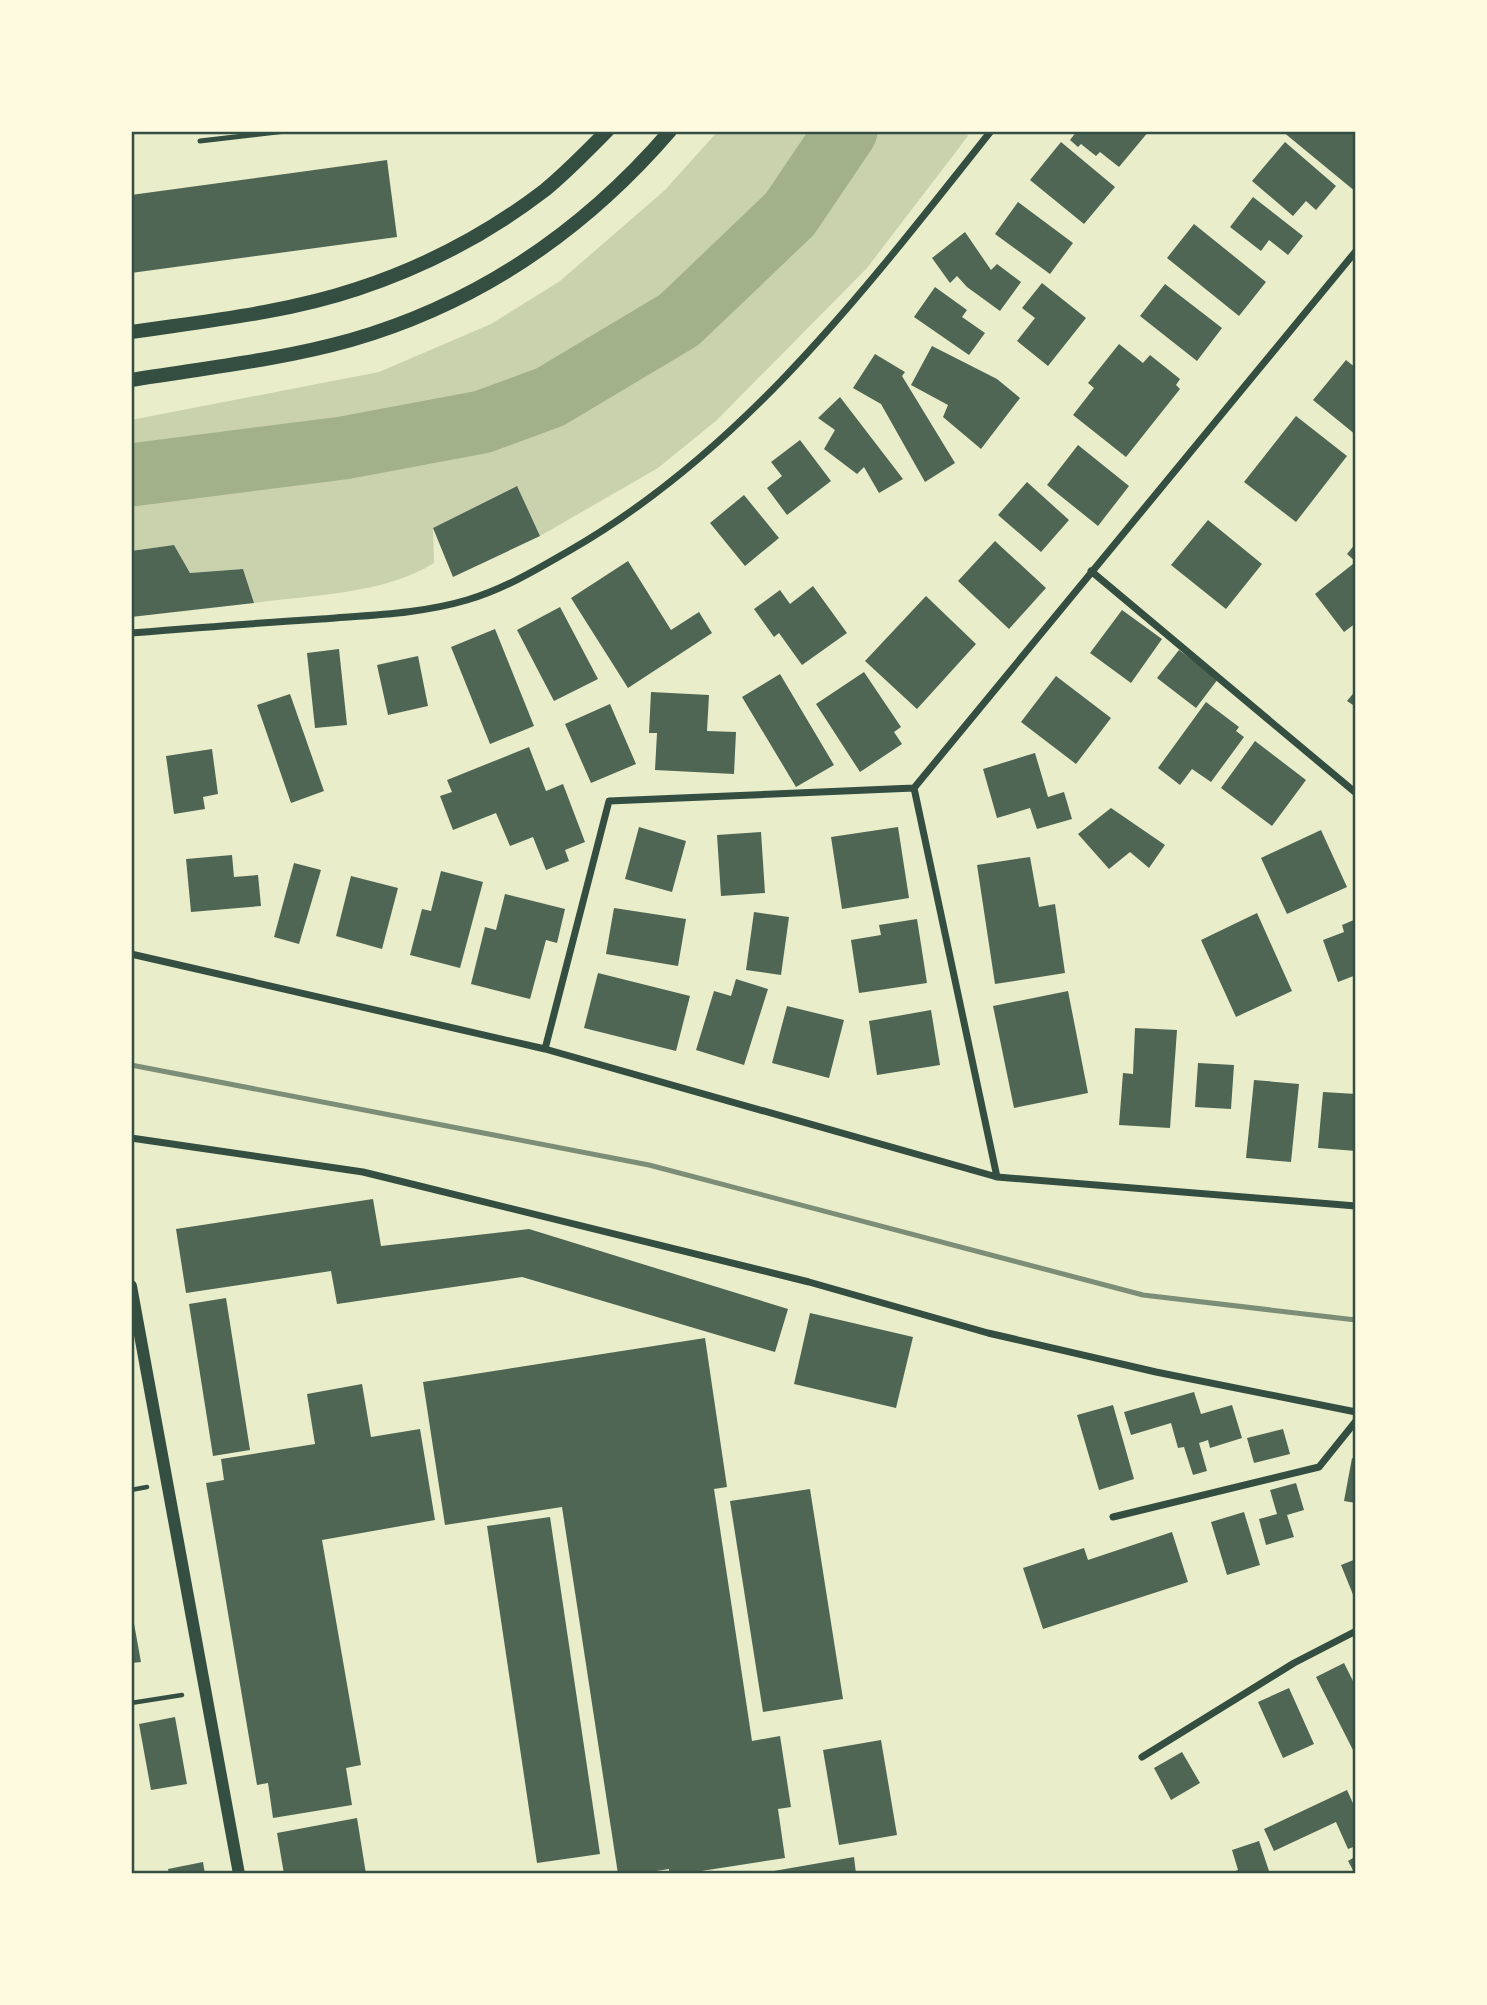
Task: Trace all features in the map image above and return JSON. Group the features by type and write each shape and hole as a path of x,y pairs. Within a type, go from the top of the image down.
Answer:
{"main road":[{"path":"131,332 216,320 318,300 404,272 489,228 534,197 555,181 607,131"},
{"path":"131,380 348,341 386,330 433,310 506,273 569,231 622,183 670,131"}],"street":[{"path":"131,633 404,613 468,600 534,571 603,532 671,484 756,407 868,286 991,131"},
{"path":"545,1049 610,801 914,788 1356,251"},
{"path":"1091,571 1356,793"},
{"path":"914,788 997,1177"},
{"path":"131,954 545,1049 997,1177 1356,1206"},
{"path":"131,1138 363,1172 809,1282 988,1333 1157,1372 1356,1412"},
{"path":"131,1286 239,1874"},
{"path":"1113,1517 1319,1466 1356,1421"},
{"path":"1142,1757 1294,1663 1356,1631"}],"lane":[{"path":"200,141 286,131"}],"path":[{"path":"131,1703 206,1691"}],"green space":[{"path":"718,131 966,131 968,136 867,268 717,420 658,468 540,536 516,486 433,528 434,563 415,573 347,592 254,603 243,569 190,573 174,545 131,551 131,420 379,372 491,324 560,281 665,190"}],"building":[{"path":"1077,131 1149,131 1119,167 1100,152 1096,156 1081,144 1078,147 1070,140"},
{"path":"1282,131 1356,131 1356,192"},
{"path":"1061,142 1115,187 1084,224 1030,180"},
{"path":"1285,142 1336,186 1316,210 1306,201 1293,216 1252,181"},
{"path":"387,160 397,237 131,273 131,195"},
{"path":"1253,197 1303,236 1288,255 1269,240 1261,251 1230,227"},
{"path":"1018,202 1073,243 1050,274 995,234"},
{"path":"1194,224 1266,282 1239,316 1167,258"},
{"path":"965,232 991,270 997,264 1021,282 1000,311 967,287 957,276 950,283 932,258"},
{"path":"1042,283 1086,318 1048,366 1017,341 1035,318 1022,308"},
{"path":"1165,284 1222,328 1197,361 1140,316"},
{"path":"935,287 967,310 962,317 985,333 969,355 914,317"},
{"path":"1119,344 1143,363 1150,355 1180,379 1176,385 1180,389 1126,457 1073,415 1094,388 1088,383"},
{"path":"932,346 997,379 1020,398 981,449 943,417 948,405 911,385"},
{"path":"875,354 905,372 902,376 955,463 925,482 881,404 853,388"},
{"path":"1346,360 1356,368 1356,435 1313,400"},
{"path":"840,397 903,479 879,493 864,467 857,474 824,449 835,430 818,418"},
{"path":"1296,416 1347,456 1296,522 1244,482"},
{"path":"800,440 831,481 787,515 767,488 782,476 771,462"},
{"path":"1078,445 1129,486 1098,526 1047,485"},
{"path":"1027,482 1069,520 1041,552 998,515"},
{"path":"517,486 540,536 453,577 433,528"},
{"path":"744,495 779,538 745,566 710,523"},
{"path":"1208,520 1262,564 1226,609 1171,565"},
{"path":"995,541 1046,588 1009,629 958,581"},
{"path":"1356,543 1356,562 1347,554"},
{"path":"174,545 190,573 243,569 254,603 131,617 131,551"},
{"path":"628,561 671,630 699,612 712,633 628,688 571,598"},
{"path":"1353,564 1356,568 1356,623 1344,632 1315,594"},
{"path":"813,586 847,633 802,665 779,633 774,637 754,609 780,590 790,604"},
{"path":"926,596 976,644 917,709 865,661"},
{"path":"560,607 598,679 554,701 517,630"},
{"path":"1122,610 1162,639 1131,683 1090,653"},
{"path":"495,629 534,726 490,744 451,647"},
{"path":"339,649 347,725 315,728 307,653"},
{"path":"1179,650 1218,679 1196,708 1157,678"},
{"path":"418,656 428,706 388,715 377,665"},
{"path":"864,672 901,727 894,732 902,744 860,772 816,704"},
{"path":"780,674 834,765 796,787 742,697"},
{"path":"1056,676 1111,718 1076,764 1021,722"},
{"path":"1356,690 1356,707 1347,701"},
{"path":"651,692 709,695 707,731 736,732 734,774 655,770 657,733 649,733"},
{"path":"290,694 324,791 291,803 257,705"},
{"path":"1206,702 1239,727 1236,731 1244,737 1211,782 1192,769 1180,785 1158,768"},
{"path":"610,704 636,764 591,783 565,724"},
{"path":"1255,741 1306,780 1272,826 1221,788"},
{"path":"529,747 546,791 563,784 585,842 565,850 569,861 546,870 533,837 510,846 496,813 453,830 440,796 452,792 447,780"},
{"path":"212,749 218,794 203,797 205,809 174,814 166,756"},
{"path":"1035,753 1048,797 1064,792 1072,819 1037,829 1030,808 997,818 983,769"},
{"path":"1111,808 1165,845 1149,868 1130,852 1109,869 1078,834"},
{"path":"639,827 686,841 672,892 625,879"},
{"path":"898,827 909,898 842,909 831,837"},
{"path":"1321,830 1347,887 1287,914 1261,858"},
{"path":"761,832 765,893 721,896 717,835"},
{"path":"232,855 234,877 258,875 261,906 191,912 186,859"},
{"path":"1030,857 1039,907 1055,904 1065,973 995,984 977,865"},
{"path":"294,863 321,870 299,944 274,937"},
{"path":"441,871 483,882 460,968 410,955 422,909 431,911"},
{"path":"351,876 398,888 382,949 336,936"},
{"path":"505,894 565,909 557,943 546,940 530,999 471,984 485,927 496,930"},
{"path":"614,908 686,919 678,966 606,954"},
{"path":"754,912 789,917 781,975 746,970"},
{"path":"1257,913 1292,991 1236,1017 1201,940"},
{"path":"917,919 927,983 859,993 851,940 881,935 879,925"},
{"path":"1356,919 1356,975 1338,982 1323,940 1344,932 1342,925"},
{"path":"598,973 690,996 676,1051 584,1028"},
{"path":"736,979 768,989 744,1065 696,1050 714,991 731,996"},
{"path":"1068,991 1088,1093 1014,1108 993,1006"},
{"path":"787,1006 844,1020 829,1078 772,1063"},
{"path":"931,1010 940,1065 877,1075 869,1021"},
{"path":"1135,1028 1177,1030 1170,1128 1119,1125 1123,1073 1133,1074"},
{"path":"1198,1063 1234,1065 1231,1109 1195,1107"},
{"path":"1254,1080 1299,1084 1291,1162 1246,1158"},
{"path":"1323,1092 1356,1094 1356,1151 1318,1148"},
{"path":"373,1199 381,1246 529,1229 788,1309 775,1352 522,1277 337,1304 331,1271 186,1293 176,1229"},
{"path":"226,1298 250,1450 213,1456 189,1304"},
{"path":"810,1313 913,1337 896,1408 794,1384"},
{"path":"705,1338 727,1487 714,1489 752,1741 780,1736 791,1807 778,1809 785,1858 682,1874 669,1874 669,1869 618,1874 562,1507 445,1525 423,1382"},
{"path":"362,1384 371,1437 420,1429 435,1520 322,1540 361,1765 346,1768 352,1805 273,1818 268,1783 257,1785 206,1483 224,1480 221,1459 315,1444 307,1394"},
{"path":"1194,1392 1201,1414 1232,1405 1242,1438 1210,1448 1208,1440 1199,1443 1207,1471 1193,1475 1184,1447 1178,1448 1171,1423 1131,1435 1124,1412"},
{"path":"1113,1405 1134,1479 1099,1490 1077,1415"},
{"path":"1283,1429 1290,1454 1254,1463 1247,1438"},
{"path":"1352,1458 1356,1459 1356,1503 1344,1501"},
{"path":"1296,1483 1304,1510 1287,1515 1294,1537 1266,1545 1259,1519 1277,1514 1270,1490"},
{"path":"810,1489 843,1699 763,1712 730,1501"},
{"path":"1244,1512 1260,1565 1227,1575 1211,1522"},
{"path":"550,1517 600,1854 537,1863 487,1526"},
{"path":"1172,1532 1188,1582 1043,1629 1023,1568 1084,1548 1088,1560"},
{"path":"1356,1559 1356,1602 1341,1565"},
{"path":"131,1607 141,1662 131,1663"},
{"path":"1344,1663 1356,1687 1356,1756 1316,1677"},
{"path":"1289,1688 1314,1744 1283,1758 1258,1702"},
{"path":"175,1717 187,1784 151,1790 139,1724"},
{"path":"881,1740 897,1835 839,1845 823,1750"},
{"path":"1182,1752 1200,1783 1171,1800 1154,1768"},
{"path":"1347,1790 1356,1810 1356,1846 1348,1849 1336,1822 1274,1851 1264,1829"},
{"path":"357,1818 366,1874 284,1874 277,1833"},
{"path":"1259,1841 1270,1874 1228,1874 1238,1870 1232,1850"},
{"path":"1356,1856 1356,1874 1355,1874 1348,1861"},
{"path":"854,1857 856,1874 768,1872"},
{"path":"203,1862 205,1874 169,1874 168,1869"}],"waterway":[{"path":"131,475 343,448 482,422 550,397 679,320 790,214 846,131"}],"railway":[{"path":"131,1065 649,1165 1143,1295 1356,1320"}]}
